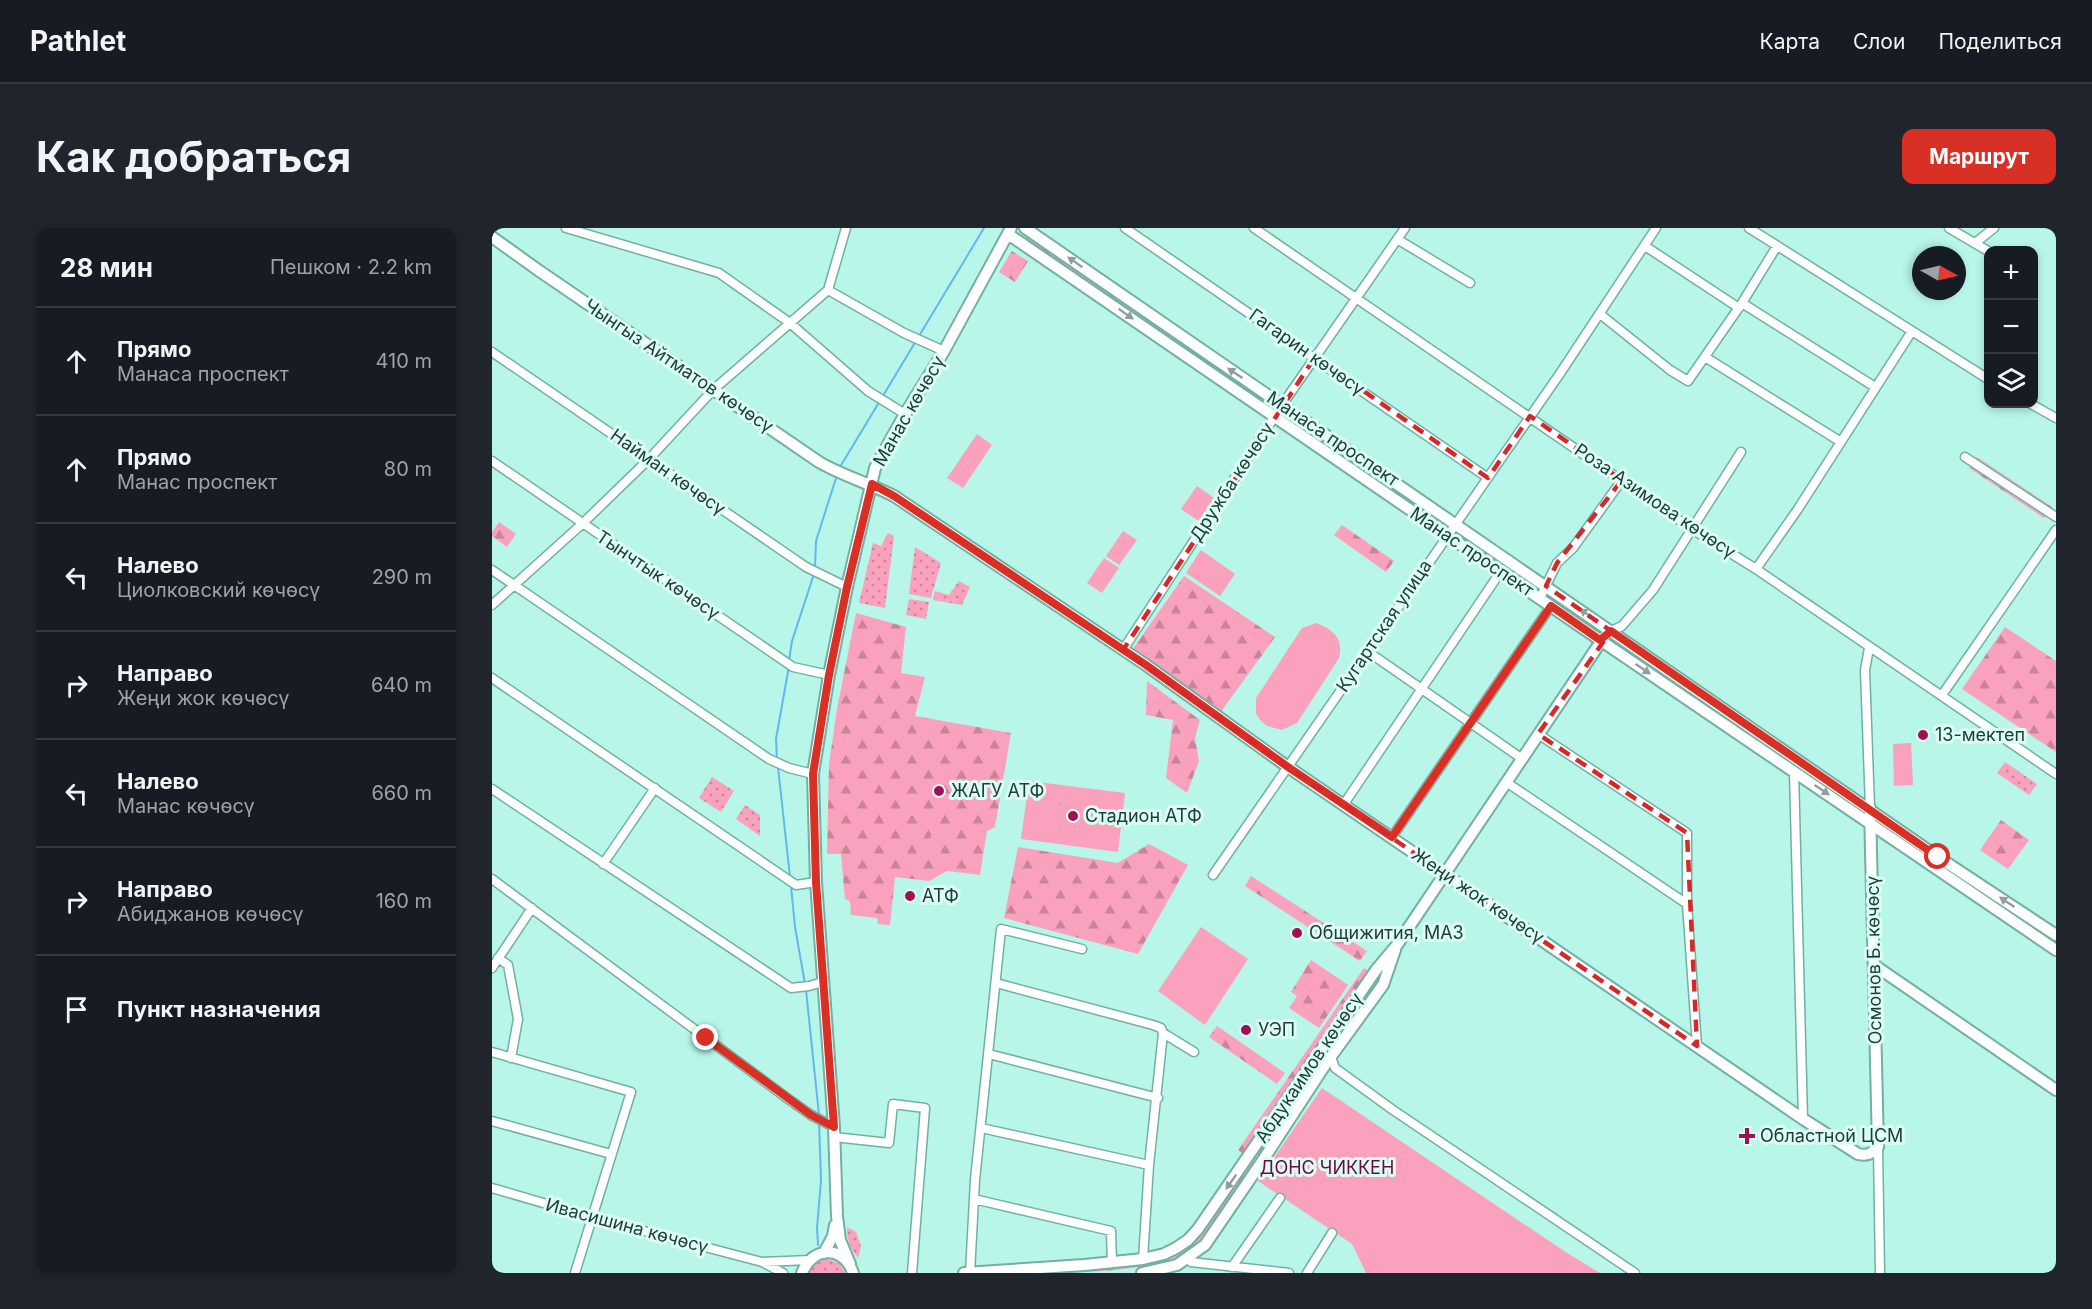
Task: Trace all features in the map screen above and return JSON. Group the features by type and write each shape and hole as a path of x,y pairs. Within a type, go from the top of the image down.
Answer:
{"main road":[{"name":"Манаса проспект","path":"1025,228 1870,808 1935,861 1979,884 2056,934"},
{"name":"Манас проспект","path":"1010,231 1275,417 1776,760 1870,824 1935,861 1972,893 2052,947"},
{"name":"Манас көчөсү","path":"837,1216 816,882 813,774 829,675 875,468 944,351 1010,231"},
{"name":"Чынгыз Айтматов көчөсү","path":"492,237 713,390 838,472 872,484"},
{"name":"Жеңи жок көчөсү","path":"872,484 1123,650 1443,874 1803,1119 1858,1154 1872,1154 1878,1147"},
{"name":"Абдукаимов көчөсү","path":"964,1273 1143,1258 1164,1254 1188,1240 1198,1229 1377,970 1397,945 1600,640 1611,631"},
{"path":"1700,708 1707,697"},
{"path":"1776,760 1784,750"},
{"name":"Осмонов Б. көчөсү","path":"1870,808 1878,1147"},
{"path":"1972,893 1979,884"},
{"path":"2052,947 2056,934"},
{"name":"Абдукаимов көчөсү","path":"1142,1273 1188,1261 1204,1245 1321,1071 1383,986 1397,945"},
{"path":"1874,965 2056,1090"},
{"path":"1251,1153 1263,1160"},
{"path":"824,1253 833,1236 837,1216"},
{"path":"837,1216 840,1240 851,1269"},
{"path":"802,1273 810,1260 824,1253 836,1253 851,1269"}],"street":[{"path":"566,228 719,273 790,322 868,391 905,414"},
{"path":"492,605 582,524 649,459 713,390 828,290 846,228"},
{"name":"Гагарин көчөсү","path":"1125,228 1488,478"},
{"name":"Роза Азимова көчөсү","path":"1254,228 1692,529 1756,569 2056,774"},
{"name":"Дружба көчөсү","path":"1123,650 1282,405 1405,228"},
{"name":"Кугартская улица","path":"1213,875 1447,534 1488,478 1656,228"},
{"path":"1749,228 1984,376"},
{"path":"1949,228 1984,248"},
{"path":"1975,243 1994,228"},
{"path":"1398,239 1470,283"},
{"path":"1645,246 1875,387"},
{"path":"1600,314 1670,370 1689,381 1777,246"},
{"path":"828,290 904,333 944,351"},
{"path":"1756,569 1912,331"},
{"path":"1174,347 1182,336"},
{"name":"Найман көчөсү","path":"492,352 806,567 847,587"},
{"path":"1705,357 1841,442"},
{"path":"2038,408 2056,418"},
{"path":"1611,631 1622,626 1653,590 1741,452"},
{"path":"1965,457 2056,517"},
{"name":"Тынчтык көчөсү","path":"492,461 780,659 793,667 829,675"},
{"path":"1540,598 1557,563 1573,548 1622,480"},
{"path":"1942,695 2056,530"},
{"path":"492,570 769,759 789,768 813,774"},
{"path":"1344,804 1501,571"},
{"path":"1392,837 1551,606"},
{"name":"Осмонов Б. көчөсү","path":"1869,648 1865,670 1870,808"},
{"path":"1367,651 1521,758"},
{"path":"492,678 796,885 816,882"},
{"path":"1538,734 1687,833 1687,904 1697,1046"},
{"path":"1794,772 1803,1119"},
{"path":"1506,782 1687,904"},
{"path":"603,864 655,788"},
{"path":"492,789 791,988 823,982"},
{"path":"492,879 831,1129 890,1143 894,1104 925,1108 912,1273"},
{"path":"492,968 532,908"},
{"path":"970,1273 974,1199 1001,929 1082,949"},
{"path":"498,958 508,965 518,1019 511,1058"},
{"path":"996,983 1161,1028 1163,1033 1158,1098 1149,1165 1143,1258"},
{"path":"1163,1033 1194,1052"},
{"path":"492,1052 631,1092 575,1273"},
{"path":"989,1054 1158,1098"},
{"path":"1331,1057 1335,1068 1393,1110 1635,1273"},
{"path":"1321,1071 1335,1068"},
{"path":"492,1121 611,1154"},
{"path":"981,1128 1149,1165"},
{"name":"Осмонов Б. көчөсү","path":"1878,1147 1880,1273"},
{"name":"Ивасишина көчөсү","path":"492,1188 591,1217 762,1262"},
{"path":"1232,1266 1280,1198"},
{"path":"974,1199 1111,1231 1112,1262"},
{"path":"1307,1273 1332,1233"},
{"path":"762,1262 810,1260"},
{"path":"1191,1273 1188,1261 1288,1273"},
{"path":"762,1262 783,1273"}],"highlighted area":[{"path":"1315,357 1488,478 1530,416 1622,480 1557,563 1546,586 1611,631 1538,734 1687,833 1697,1046 1288,767 1123,650"}],"green space":[{"path":"1026,235 1173,334 1172,336 1169,338 1027,240"},
{"path":"1012,251 1028,261 1015,282 999,272"},
{"path":"1184,344 1270,403 1269,405 1183,347"},
{"path":"1286,413 1441,518 1439,523 1285,418"},
{"path":"977,434 992,445 963,488 947,478"},
{"path":"1977,457 2052,507 2044,518 1969,468"},
{"path":"1197,486 1214,498 1199,521 1181,509"},
{"path":"499,522 516,534 507,547 492,536"},
{"path":"1342,525 1394,561 1386,572 1334,535"},
{"path":"1123,531 1137,540 1119,565 1106,556"},
{"path":"888,533 894,536 885,608 859,603 873,543 881,546"},
{"path":"915,547 941,563 931,598 909,594"},
{"path":"1201,550 1235,574 1220,596 1186,573"},
{"path":"1104,558 1119,568 1102,593 1087,583"},
{"path":"1184,576 1275,637 1220,713 1130,653"},
{"path":"959,581 970,587 962,605 933,600 935,591 949,595"},
{"path":"909,599 929,602 926,619 906,615"},
{"path":"856,613 906,627 901,673 925,677 915,716 1011,733 995,827 987,831 980,875 947,871 929,881 895,877 890,925 878,924 877,918 851,915 850,901 845,899 841,854 827,854 829,764 837,709"},
{"path":"1316,623 1327,628 1336,636 1340,645 1339,658 1297,723 1282,730 1267,726 1256,714 1256,698 1302,628"},
{"path":"2005,627 2056,661 2056,752 1962,689"},
{"path":"1614,639 1701,699 1699,701 1612,642"},
{"path":"1147,681 1200,720 1195,738 1199,761 1187,793 1166,778 1173,720 1146,715"},
{"path":"1911,743 1913,785 1894,786 1893,744"},
{"path":"2005,762 2037,784 2029,795 1997,773"},
{"path":"712,777 734,791 721,812 699,798"},
{"name":"Стадион АТФ","path":"1029,781 1125,793 1118,852 1021,839"},
{"path":"745,805 760,815 760,836 736,819"},
{"path":"2001,820 2029,840 2008,869 1980,850"},
{"path":"931,834 943,836 940,861 928,860"},
{"path":"1149,844 1188,865 1138,954 1004,918 1018,847 1118,863"},
{"path":"1251,876 1367,951 1360,961 1245,886"},
{"path":"1201,927 1248,959 1205,1025 1158,991"},
{"path":"1311,960 1348,985 1319,1028 1289,1008 1297,996 1291,992"},
{"path":"1364,968 1368,971 1242,1153 1238,1150"},
{"path":"1375,978 1380,980 1262,1154 1258,1154 1257,1150"},
{"path":"1217,1026 1285,1073 1277,1084 1209,1037"},
{"name":"ДОНС ЧИККЕН","path":"1322,1088 1600,1273 1366,1273 1352,1244 1258,1181"},
{"path":"1252,1161 1255,1163 1226,1208 1201,1240 1192,1249 1178,1257 1159,1263 1115,1270 1030,1273 1167,1256"},
{"path":"847,1227 856,1232 861,1246 858,1258 850,1244"},
{"path":"827,1259 839,1263 845,1273 808,1273 815,1263"}],"waterway":[{"path":"919,336 984,228"},
{"path":"840,467 916,341"},
{"path":"815,568 816,541 837,475"},
{"path":"789,660 792,641 814,574"},
{"path":"777,761 776,739 789,666"},
{"path":"778,767 790,877"},
{"path":"791,886 795,927 805,984"},
{"path":"806,990 819,1115"},
{"path":"818,1245 821,1180 819,1121"}],"place":[{"name":"13-мектеп","path":"1923,735"},
{"name":"ЖАГУ АТФ","path":"939,791"},
{"name":"Стадион АТФ","path":"1073,816"},
{"name":"АТФ","path":"910,896"},
{"name":"Общижития, МАЗ","path":"1297,933"},
{"name":"УЭП","path":"1246,1030"},
{"name":"Областной ЦСМ","path":"1747,1136"}],"route":[{"path":"706,1038 811,1115 834,1127 816,882 813,774 829,675 861,523 872,484 894,496 1146,665 1288,767 1392,837 1551,606 1600,640 1611,631 1938,857"}]}
